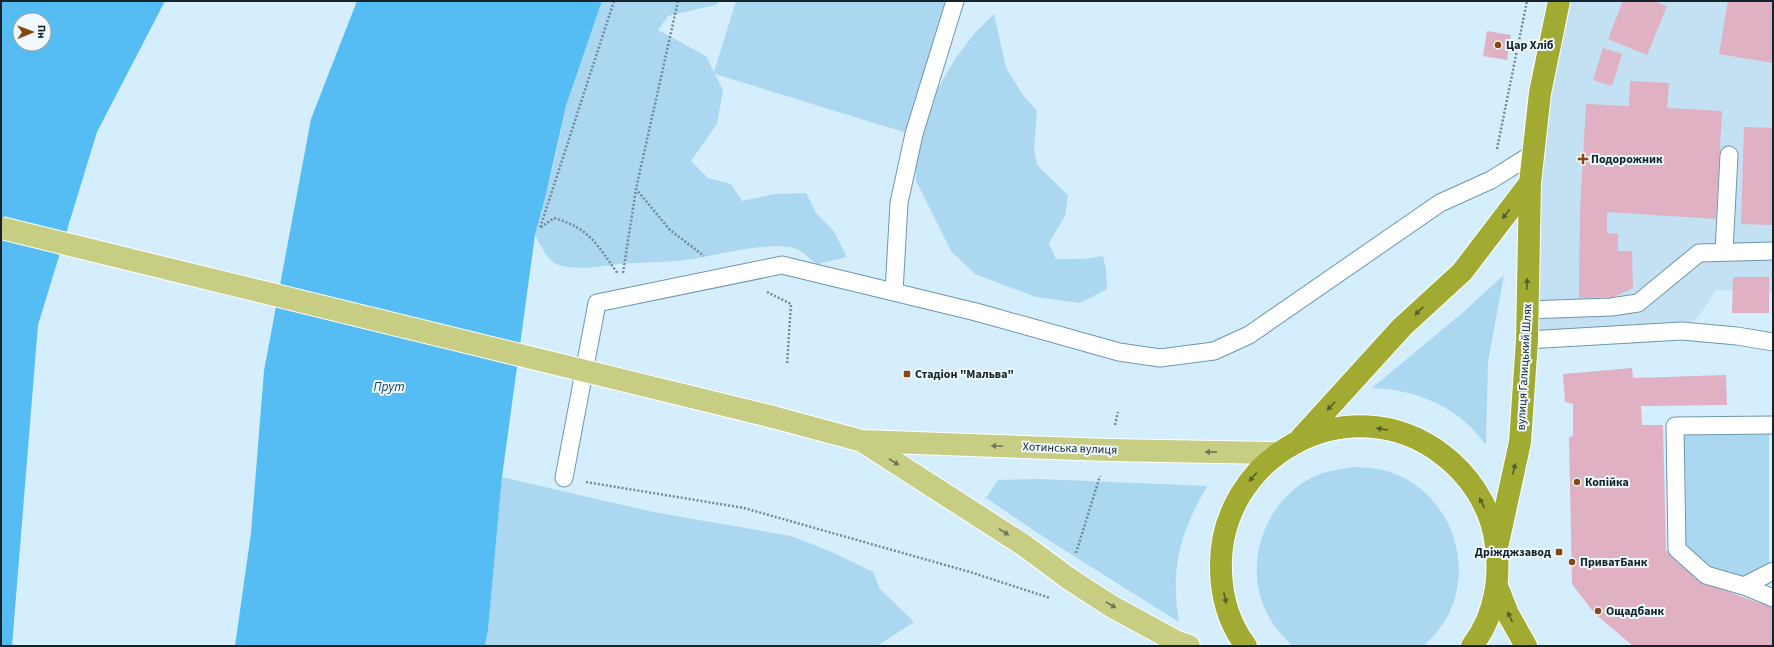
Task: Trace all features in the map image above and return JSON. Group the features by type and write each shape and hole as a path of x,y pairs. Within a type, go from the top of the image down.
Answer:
{"highway":[{"name":"вулиця Галицький Шлях","path":"1497,548 1520,442 1527,340 1526,310 1530,184 1540,93 1559,1"},
{"path":"1298,441 1402,327 1462,272 1530,184"},
{"path":"1246,646 1232,622 1225,602 1221,581 1220,560 1228,519 1244,488 1262,467 1278,453 1298,441 1321,432 1344,427 1368,427 1392,430 1414,438 1435,449 1454,464 1470,482 1486,510 1492,525 1497,548 1497,586 1492,606 1486,624 1472,646"},
{"path":"1497,586 1514,625 1526,646"}],"main road":[{"name":"Хотинська вулиця","path":"1,228 773,416 862,441 1108,450 1278,453"},
{"name":"Хотинська вулиця","path":"862,441 1025,546 1068,578 1111,606 1177,642 1188,646"}],"lane":[{"path":"894,292 899,203 914,134 955,1"},
{"path":"564,478 598,303 782,265 976,312 1119,352 1160,358 1214,351 1249,335 1440,203 1491,180 1534,152"},
{"path":"1724,252 1728,155"},
{"path":"1526,310 1611,307 1638,302 1699,253 1773,251"},
{"path":"1527,340 1682,331 1737,336 1773,342"},
{"path":"1773,425 1675,426 1677,549 1706,575 1744,586 1773,598"},
{"path":"1744,586 1773,571"}],"path":[{"path":"614,1 540,228 554,218 571,223 591,236 622,279 636,189 678,1"},
{"path":"1491,180 1527,1"},
{"path":"636,189 670,230 704,257"},
{"path":"764,290 791,304 787,365"},
{"path":"564,478 744,508 970,572 1061,602 1108,450 1118,412"}],"shaded area":[{"path":"602,1 721,1 715,5 668,16 658,30 706,56 714,72 736,1 947,1 907,133 715,74 723,90 717,124 691,161 708,178 731,184 742,201 775,194 806,193 816,213 833,230 847,257 817,264 797,249 791,247 767,246 683,260 619,264 589,268 566,267 551,260 535,235 553,167 566,106"},
{"path":"1556,1 1773,1 1773,293 1716,290 1700,315 1682,329 1523,338"},
{"path":"994,14 1006,68 1023,95 1037,111 1034,148 1037,165 1068,195 1065,216 1049,243 1056,259 1083,259 1103,256 1106,269 1107,289 1080,303 1036,297 975,274 951,251 916,181 916,150 932,99 955,59 974,34"},
{"path":"1504,275 1488,362 1486,445 1464,421 1436,403 1405,392 1372,388 1461,314"},
{"path":"1769,430 1769,567 1743,579 1708,569 1683,547 1680,431"},
{"path":"1355,467 1384,470 1400,476 1417,486 1432,499 1452,532 1457,551 1459,570 1457,590 1446,620 1424,646 1293,646 1273,624 1260,596 1257,577 1258,557 1262,538 1269,520 1280,503 1294,489 1311,478 1327,472"},
{"path":"502,477 653,512 791,536 832,552 873,572 880,589 914,622 877,646 485,646 488,630"},
{"path":"1040,479 1207,486 1190,520 1180,551 1176,584 1179,622 1053,543 986,498 998,480"}],"water":[{"path":"1,1 165,1 97,132 38,325 12,646 1,646"},
{"name":"Прут","path":"357,1 602,1 566,106 535,235 502,477 488,630 485,646 235,646 251,533 264,371 311,119"}],"building":[{"path":"1623,1 1654,1 1667,6 1647,55 1608,39"},
{"path":"1728,1 1773,1 1773,63 1719,54"},
{"path":"1487,31 1511,35 1507,60 1483,56"},
{"path":"1603,48 1622,54 1612,86 1593,80"},
{"path":"1630,81 1669,83 1667,108 1722,111 1716,219 1607,212 1607,233 1618,234 1618,251 1632,251 1633,288 1614,297 1579,298 1580,211 1586,104 1629,106"},
{"path":"1744,127 1773,128 1773,225 1741,224"},
{"path":"1733,277 1769,277 1769,313 1732,313"},
{"path":"1632,368 1633,378 1726,375 1727,405 1641,406 1642,425 1663,425 1666,550 1699,581 1773,608 1773,646 1633,646 1594,613 1572,584 1569,437 1573,436 1573,404 1565,402 1563,374"}],"place":[{"name":"Цар Хліб","path":"1498,45"},
{"name":"Подорожник","path":"1583,159"},
{"name":"Стадіон \"Мальва\"","path":"907,374"},
{"name":"Копійка","path":"1577,482"},
{"name":"Дріжджзавод","path":"1559,552"},
{"name":"ПриватБанк","path":"1572,562"},
{"name":"Ощадбанк","path":"1598,611"}]}
